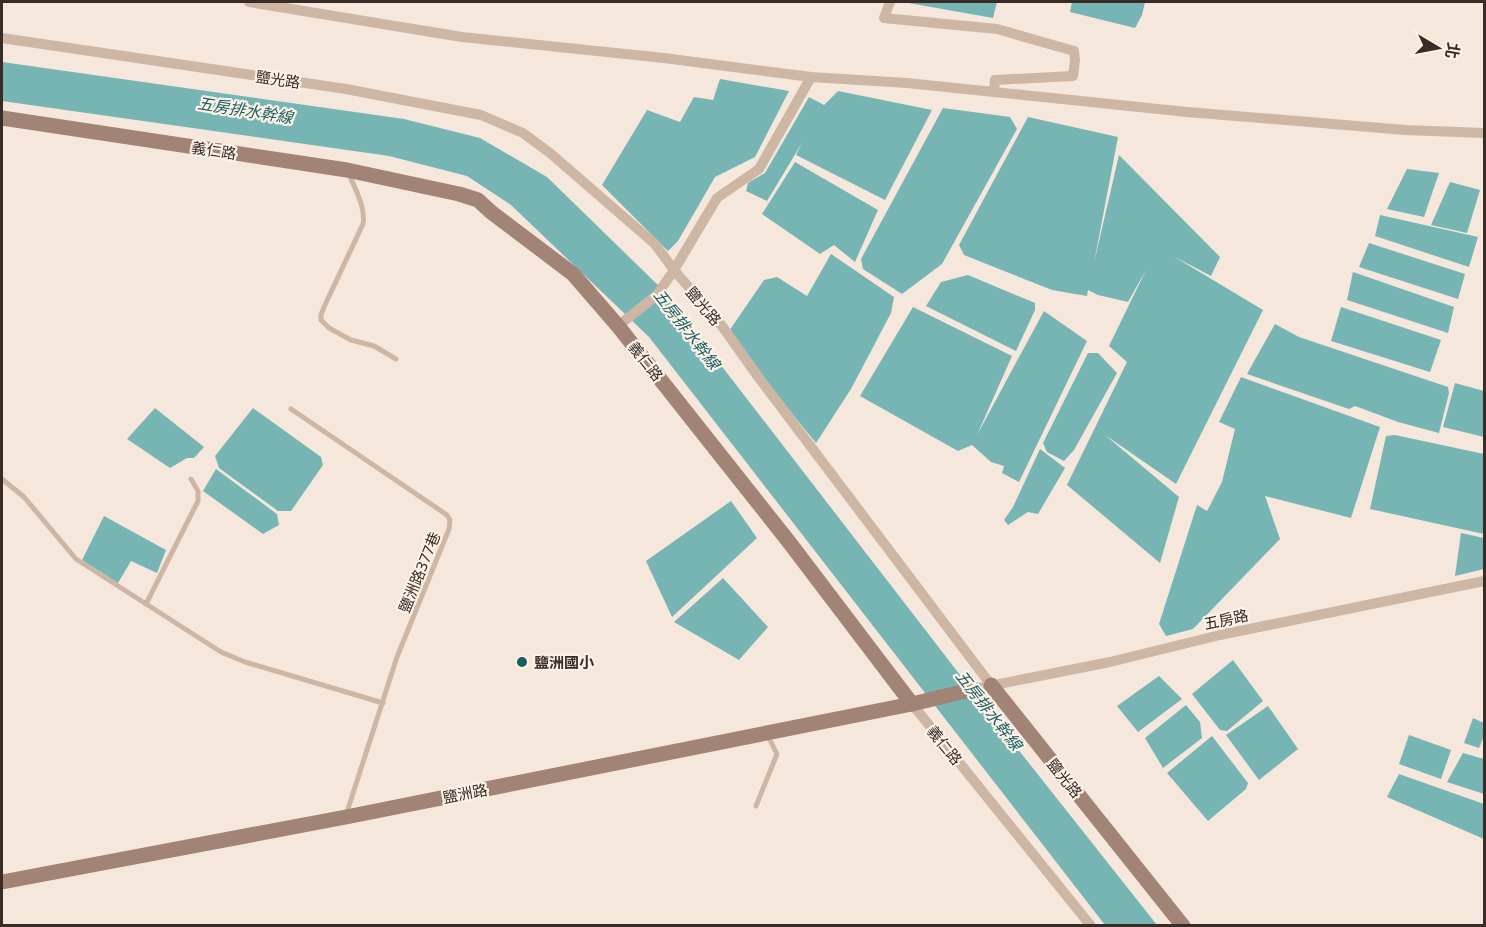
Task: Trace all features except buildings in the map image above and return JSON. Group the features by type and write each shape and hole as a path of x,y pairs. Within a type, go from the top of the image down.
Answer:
{"street":[{"path":"249,2 462,38 664,58 811,77 994,92 1210,114 1405,130 1485,133"},
{"path":"890,2 885,18 997,29 1074,51 1073,76 995,80 994,92"},
{"name":"鹽光路","path":"2,38 346,88 481,115 523,133 550,153 655,244 722,326 991,685 1183,926"},
{"path":"622,323 657,295 717,198 759,169 811,77"},
{"name":"義仁路","path":"2,118 347,170 478,200 490,212 573,274 622,323 782,533 920,702 1091,926"},
{"name":"五房路","path":"974,688 1110,662 1220,635 1485,581"},
{"name":"鹽洲路","path":"2,882 346,817 920,702 974,688"}],"lane":[{"path":"347,170 363,210 363,224 324,307 321,321 351,340 374,346 396,359"},
{"name":"鹽洲路377巷","path":"291,409 447,515 450,520 449,529 397,657 346,817"},
{"path":"2,479 24,497 76,559 221,652 245,662 383,703"},
{"path":"146,604 198,501 198,491 191,479"},
{"path":"756,806 777,754 766,732"}],"water":[{"path":"903,2 997,2 993,18"},
{"path":"1072,2 1145,2 1142,15 1135,28 1070,12"},
{"name":"五房排水幹線","path":"2,62 404,119 480,138 547,177 663,290 994,719 1157,925 1105,925 649,337 511,205 467,176 389,156 2,101"},
{"path":"720,79 789,91 755,157 715,177 678,241 668,251 602,185 647,110 680,122 694,97 713,100"},
{"path":"838,91 932,110 885,200 796,155 802,143 767,201 746,191 748,183 765,173 809,97 824,105"},
{"path":"943,108 1010,117 1017,129 942,264 902,294 863,269 861,259"},
{"path":"1028,117 1118,137 1094,263 1119,155 1220,257 1211,276 1173,256 1263,310 1176,484 1105,435 1179,497 1160,563 1067,485 1127,362 1109,346 1146,270 1128,302 1098,295 1088,290 1087,296 1052,290 964,255 959,245"},
{"path":"795,162 878,210 855,262 834,245 820,254 762,214"},
{"path":"1407,169 1439,173 1424,217 1387,209"},
{"path":"1450,182 1480,190 1467,233 1431,225"},
{"path":"1380,215 1478,237 1469,267 1375,236"},
{"path":"1369,243 1465,274 1458,299 1359,267"},
{"path":"831,254 894,297 891,313 851,389 816,443 727,334 764,280 777,277 807,296"},
{"path":"1353,272 1454,307 1448,333 1347,300"},
{"path":"968,275 1035,303 1035,310 1016,351 926,306 941,282"},
{"path":"913,307 1012,356 977,435 1044,311 1087,341 1019,482 1002,473 1004,466 991,462 972,445 958,451 860,396"},
{"path":"1341,307 1441,340 1430,372 1331,341"},
{"path":"1275,324 1299,337 1448,387 1449,393 1439,433 1398,422 1355,406 1349,409 1247,374"},
{"path":"1088,353 1098,353 1117,373 1074,450 1064,461 1047,452 1043,443"},
{"path":"1241,377 1380,427 1351,518 1265,496 1280,539 1193,629 1166,636 1159,624 1197,505 1207,511 1222,482 1235,429 1219,422"},
{"path":"1455,383 1484,391 1484,437 1443,427"},
{"path":"155,408 204,447 194,458 187,458 170,468 127,439"},
{"path":"253,408 321,457 323,465 291,511 278,511 219,468 215,456"},
{"path":"1395,435 1484,454 1484,534 1370,509 1386,436"},
{"path":"1040,449 1065,468 1038,514 1028,512 1008,525 1004,520 1013,507"},
{"path":"216,469 277,514 279,525 263,534 203,491"},
{"path":"731,501 757,538 672,617 646,561"},
{"path":"104,516 166,550 157,573 131,561 118,583 82,560"},
{"path":"1461,533 1484,538 1484,569 1455,576"},
{"path":"723,578 768,627 739,660 674,622"},
{"path":"1233,660 1263,701 1227,731 1220,730 1192,694"},
{"path":"1159,676 1182,699 1138,732 1117,706"},
{"path":"1186,705 1200,722 1202,738 1163,768 1145,738"},
{"path":"1268,706 1298,749 1259,780 1226,735"},
{"path":"1473,718 1484,723 1484,736 1479,748 1464,743"},
{"path":"1409,735 1451,750 1441,779 1399,764"},
{"path":"1212,736 1248,783 1246,789 1208,821 1167,773"},
{"path":"1463,753 1484,759 1484,794 1447,782"},
{"path":"1399,774 1484,804 1484,839 1387,797"}],"place":[{"name":"鹽洲國小","path":"522,662"}]}
